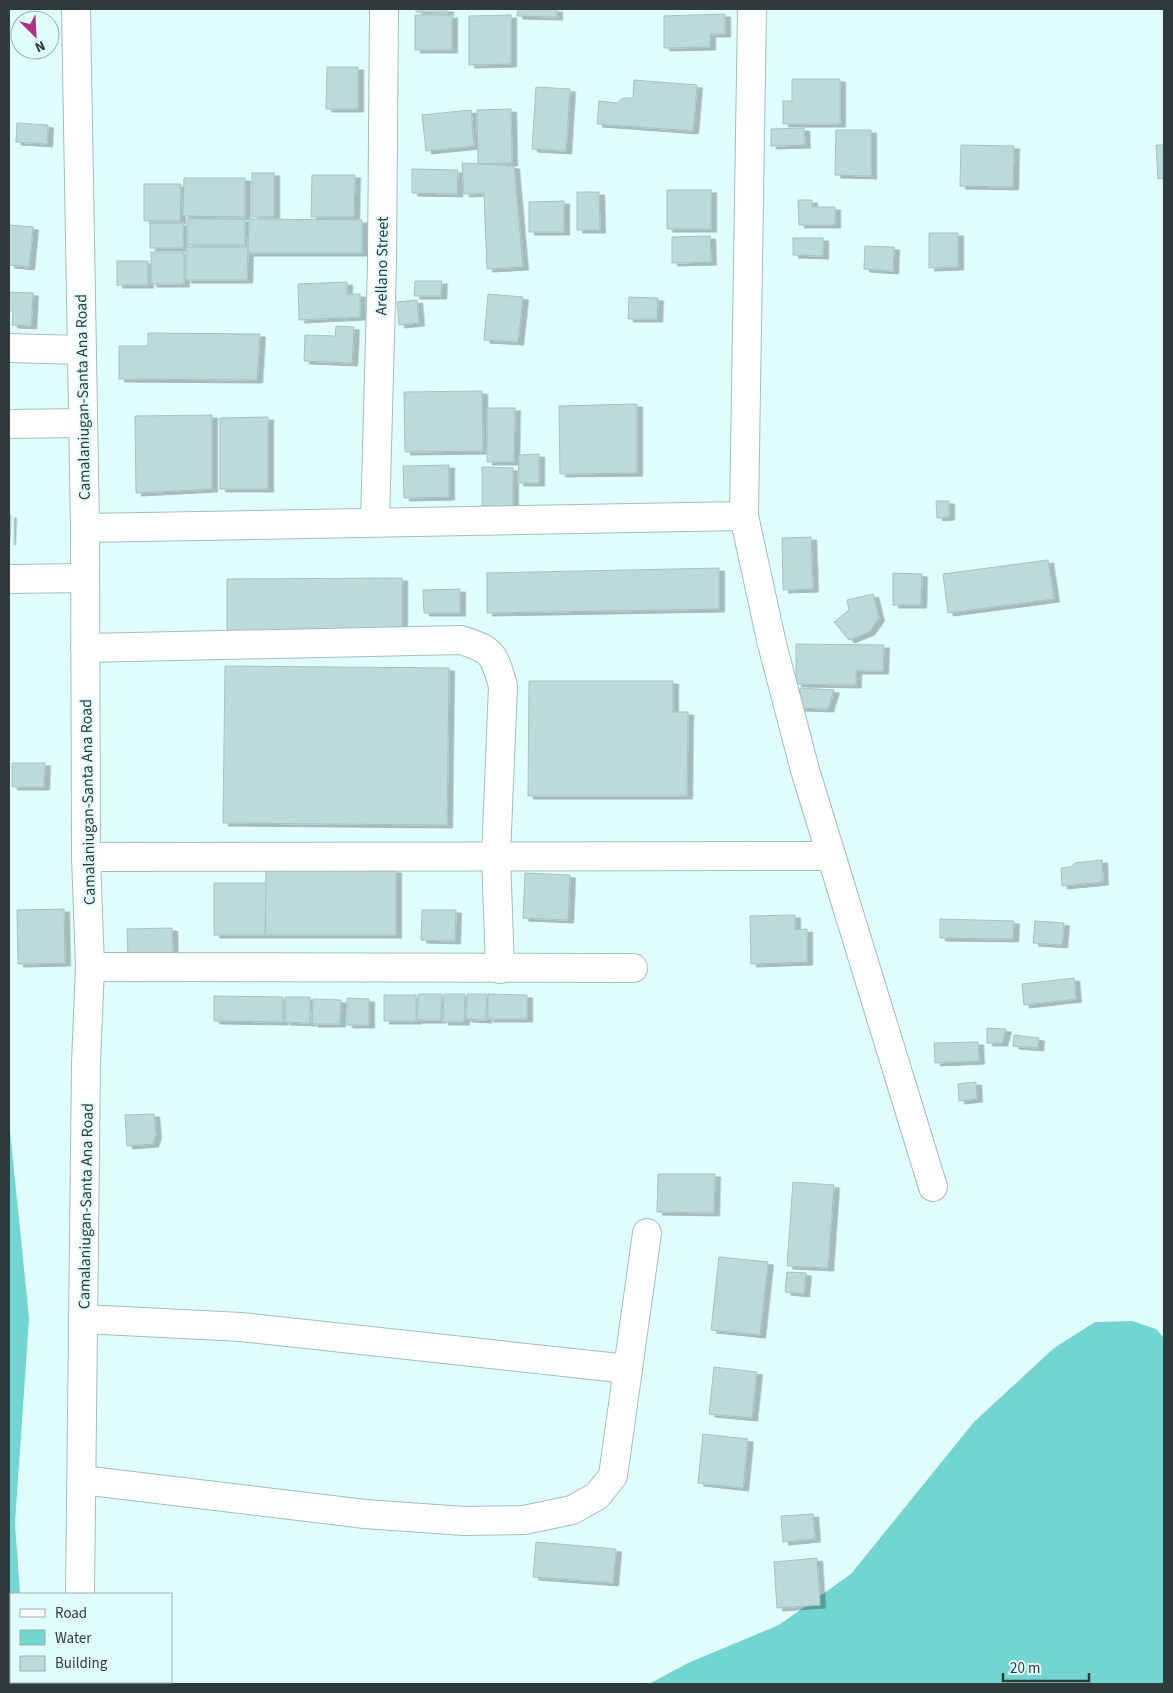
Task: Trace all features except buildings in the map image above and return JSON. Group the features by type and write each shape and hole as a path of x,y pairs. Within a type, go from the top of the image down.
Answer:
{"street":[{"name":"Camalaniugan-Santa Ana Road","path":"76,9 85,528 86,857 90,967 86,1063 80,1593"},
{"name":"Arellano Street","path":"375,522 382,263 384,9"},
{"path":"752,9 744,516 774,653 805,770 933,1187"},
{"path":"9,348 81,350"},
{"path":"9,424 83,423"},
{"path":"85,528 744,516"},
{"path":"9,578 85,578"},
{"path":"85,648 461,640 484,647 497,663 503,686 496,856 500,969"},
{"path":"86,857 831,856"},
{"path":"90,967 633,968"},
{"path":"82,1480 364,1514 464,1521 524,1520 572,1510 597,1496 613,1476 647,1233"},
{"path":"84,1319 241,1326 628,1368"}],"water":[{"path":"9,1121 29,1318 15,1523 20,1593 10,1593 10,1683 27,1684 9,1684"},
{"path":"1132,1321 1156,1329 1164,1338 1164,1684 649,1684 688,1663 779,1625 851,1574 974,1422 1054,1348 1095,1322"}]}
